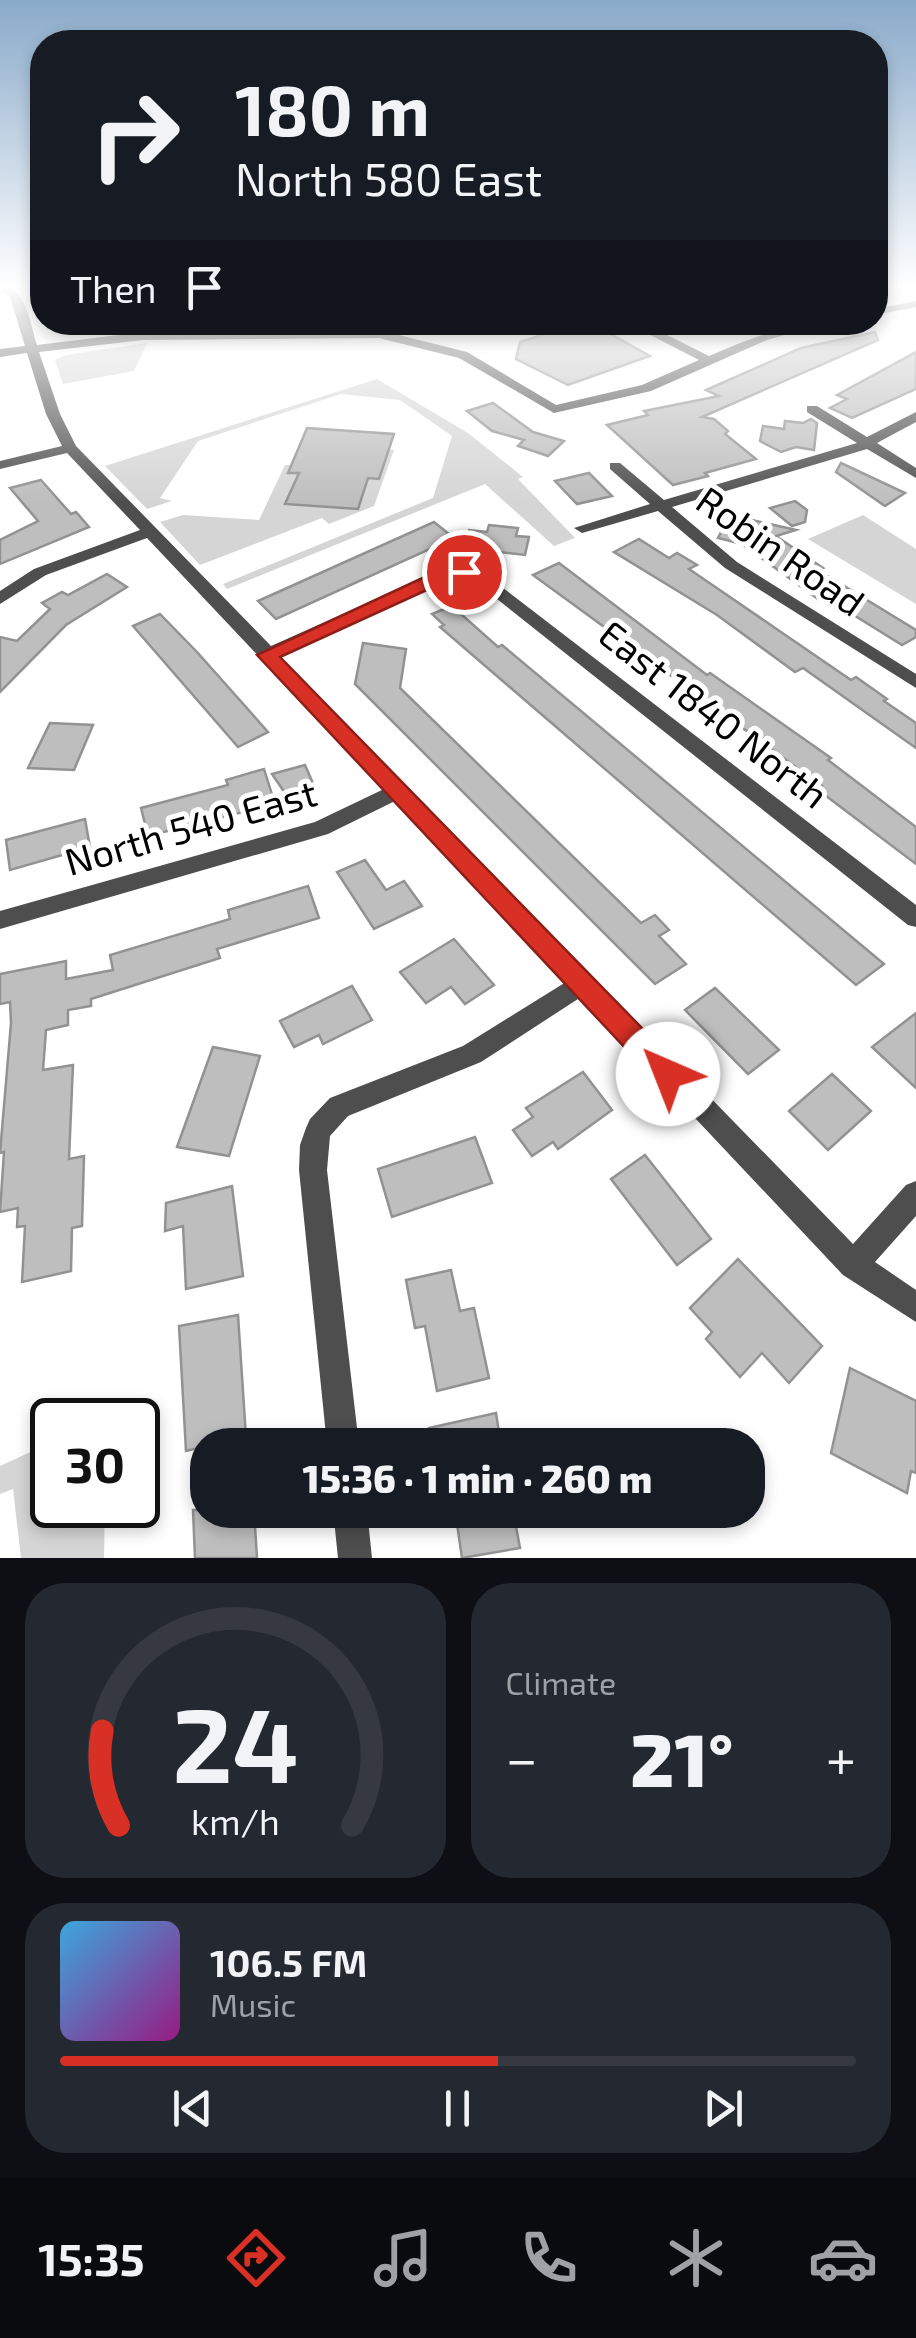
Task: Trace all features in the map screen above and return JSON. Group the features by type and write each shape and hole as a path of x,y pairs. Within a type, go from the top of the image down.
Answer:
{"street":[{"path":"35,358 53,414 70,448 853,1265 916,1307"},
{"path":"467,358 554,409 646,388 717,358"},
{"path":"703,358 710,361"},
{"path":"812,409 916,474"},
{"path":"582,528 750,482 868,444 916,416"},
{"path":"0,464 70,448"},
{"name":"Robin Road","path":"615,466 731,565 916,682"},
{"path":"0,598 40,572 149,532"},
{"name":"East 1840 North","path":"267,655 436,578 464,572 479,577 916,918"},
{"name":"North 540 East","path":"0,920 321,828 397,791"},
{"path":"340,1428 313,1170 314,1145 323,1122 350,1100 472,1054 582,984"},
{"path":"853,1265 916,1194"},
{"path":"352,1528 355,1558"}],"shaded area":[{"path":"140,358 134,371 63,384 55,360"},
{"path":"377,379 468,433 523,477 518,479 575,538 554,546 485,484 227,589 223,584 433,498 452,436 400,400 341,394 198,441 160,498 172,501 147,509 105,466"},
{"path":"385,449 394,450 374,506 329,524 322,518 200,565 160,522 183,515 259,520 285,465 291,465 289,473 299,473 286,503 357,509 368,478 379,478"},
{"path":"863,515 916,549 916,604 808,539"},
{"path":"30,1452 30,1528 105,1528 104,1558 21,1558 13,1489 0,1494 0,1466"}],"building":[{"path":"516,358 645,358 568,385"},
{"path":"779,358 838,358 702,417 714,419 728,431 725,434 756,459 705,473 708,476 673,485 607,425 648,415 644,411 719,396 706,390"},
{"path":"906,358 916,358 916,389 852,418 830,408 847,399 837,395"},
{"path":"493,403 533,432 564,441 548,456 518,446 524,440 492,431 467,411"},
{"path":"811,419 817,423 814,450 796,447 781,452 760,441 763,426 784,429 785,421 803,423"},
{"path":"307,428 394,434 379,479 368,478 358,509 285,504 299,473 288,473"},
{"path":"841,463 905,493 885,506 836,472"},
{"path":"589,473 612,496 577,504 555,481"},
{"path":"41,480 71,514 76,512 89,527 0,564 0,540 38,521 10,488"},
{"path":"795,501 807,510 805,522 792,526 770,508"},
{"path":"730,515 796,530 776,536 823,568 818,570 916,630 916,637 902,645 823,596 818,599 742,544 718,538"},
{"path":"434,522 454,538 276,619 258,601"},
{"path":"489,525 518,528 516,536 529,537 525,555 463,548 469,530 487,532"},
{"path":"639,539 669,558 677,553 697,565 689,569 851,680 856,677 887,699 884,701 916,723 916,748 803,668 795,672 717,615 614,552"},
{"path":"559,563 707,675 710,673 831,758 828,760 916,827 916,864 817,789 822,786 533,575"},
{"path":"107,574 127,587 66,625 0,692 0,637 17,641 50,609 42,603 62,592 68,595"},
{"path":"452,606 884,964 856,985 440,627 444,625 432,614"},
{"path":"160,614 268,732 238,747 133,626"},
{"path":"363,643 406,649 400,688 641,923 655,915 669,930 659,936 686,964 655,984 355,684"},
{"path":"50,723 93,725 74,770 28,768"},
{"path":"305,765 315,788 287,796 272,774"},
{"path":"264,769 275,804 148,836 141,808 228,785 226,780"},
{"path":"85,819 90,847 10,870 6,840"},
{"path":"365,860 386,890 404,881 422,906 374,929 337,872"},
{"path":"308,886 319,918 217,949 220,958 91,999 91,1006 68,1010 68,1025 46,1030 43,1070 73,1065 69,1159 84,1156 82,1226 72,1228 71,1271 22,1282 25,1226 17,1227 18,1208 0,1212 4,1152 0,1153 11,1023 10,1002 0,1004 0,974 66,961 66,979 113,970 110,955 230,919 228,910"},
{"path":"454,939 494,985 465,1004 451,987 426,1003 400,972"},
{"path":"352,986 372,1020 323,1044 319,1035 294,1047 280,1021"},
{"path":"715,988 779,1050 748,1074 685,1010"},
{"path":"916,1013 916,1088 872,1047"},
{"path":"213,1047 260,1056 229,1156 177,1147"},
{"path":"583,1072 612,1110 558,1149 553,1142 532,1156 513,1130 533,1117 526,1108"},
{"path":"832,1074 871,1111 828,1150 789,1111"},
{"path":"475,1137 492,1183 392,1217 378,1169"},
{"path":"645,1155 711,1239 677,1265 611,1179"},
{"path":"232,1186 243,1276 186,1289 183,1226 165,1231 166,1203"},
{"path":"738,1259 822,1346 789,1383 762,1353 740,1377 706,1339 712,1332 690,1308"},
{"path":"451,1270 460,1311 474,1308 489,1378 437,1391 425,1326 415,1328 406,1280"},
{"path":"238,1315 245,1428 190,1428 190,1450 186,1451 179,1326"},
{"path":"850,1368 916,1401 916,1473 911,1471 907,1493 831,1453"},
{"path":"496,1413 498,1428 429,1428"},
{"path":"194,1528 255,1528 257,1558 195,1558"},
{"path":"458,1528 516,1528 520,1548 462,1558"}],"route":[{"path":"464,572 436,578 267,655 668,1074"}]}
